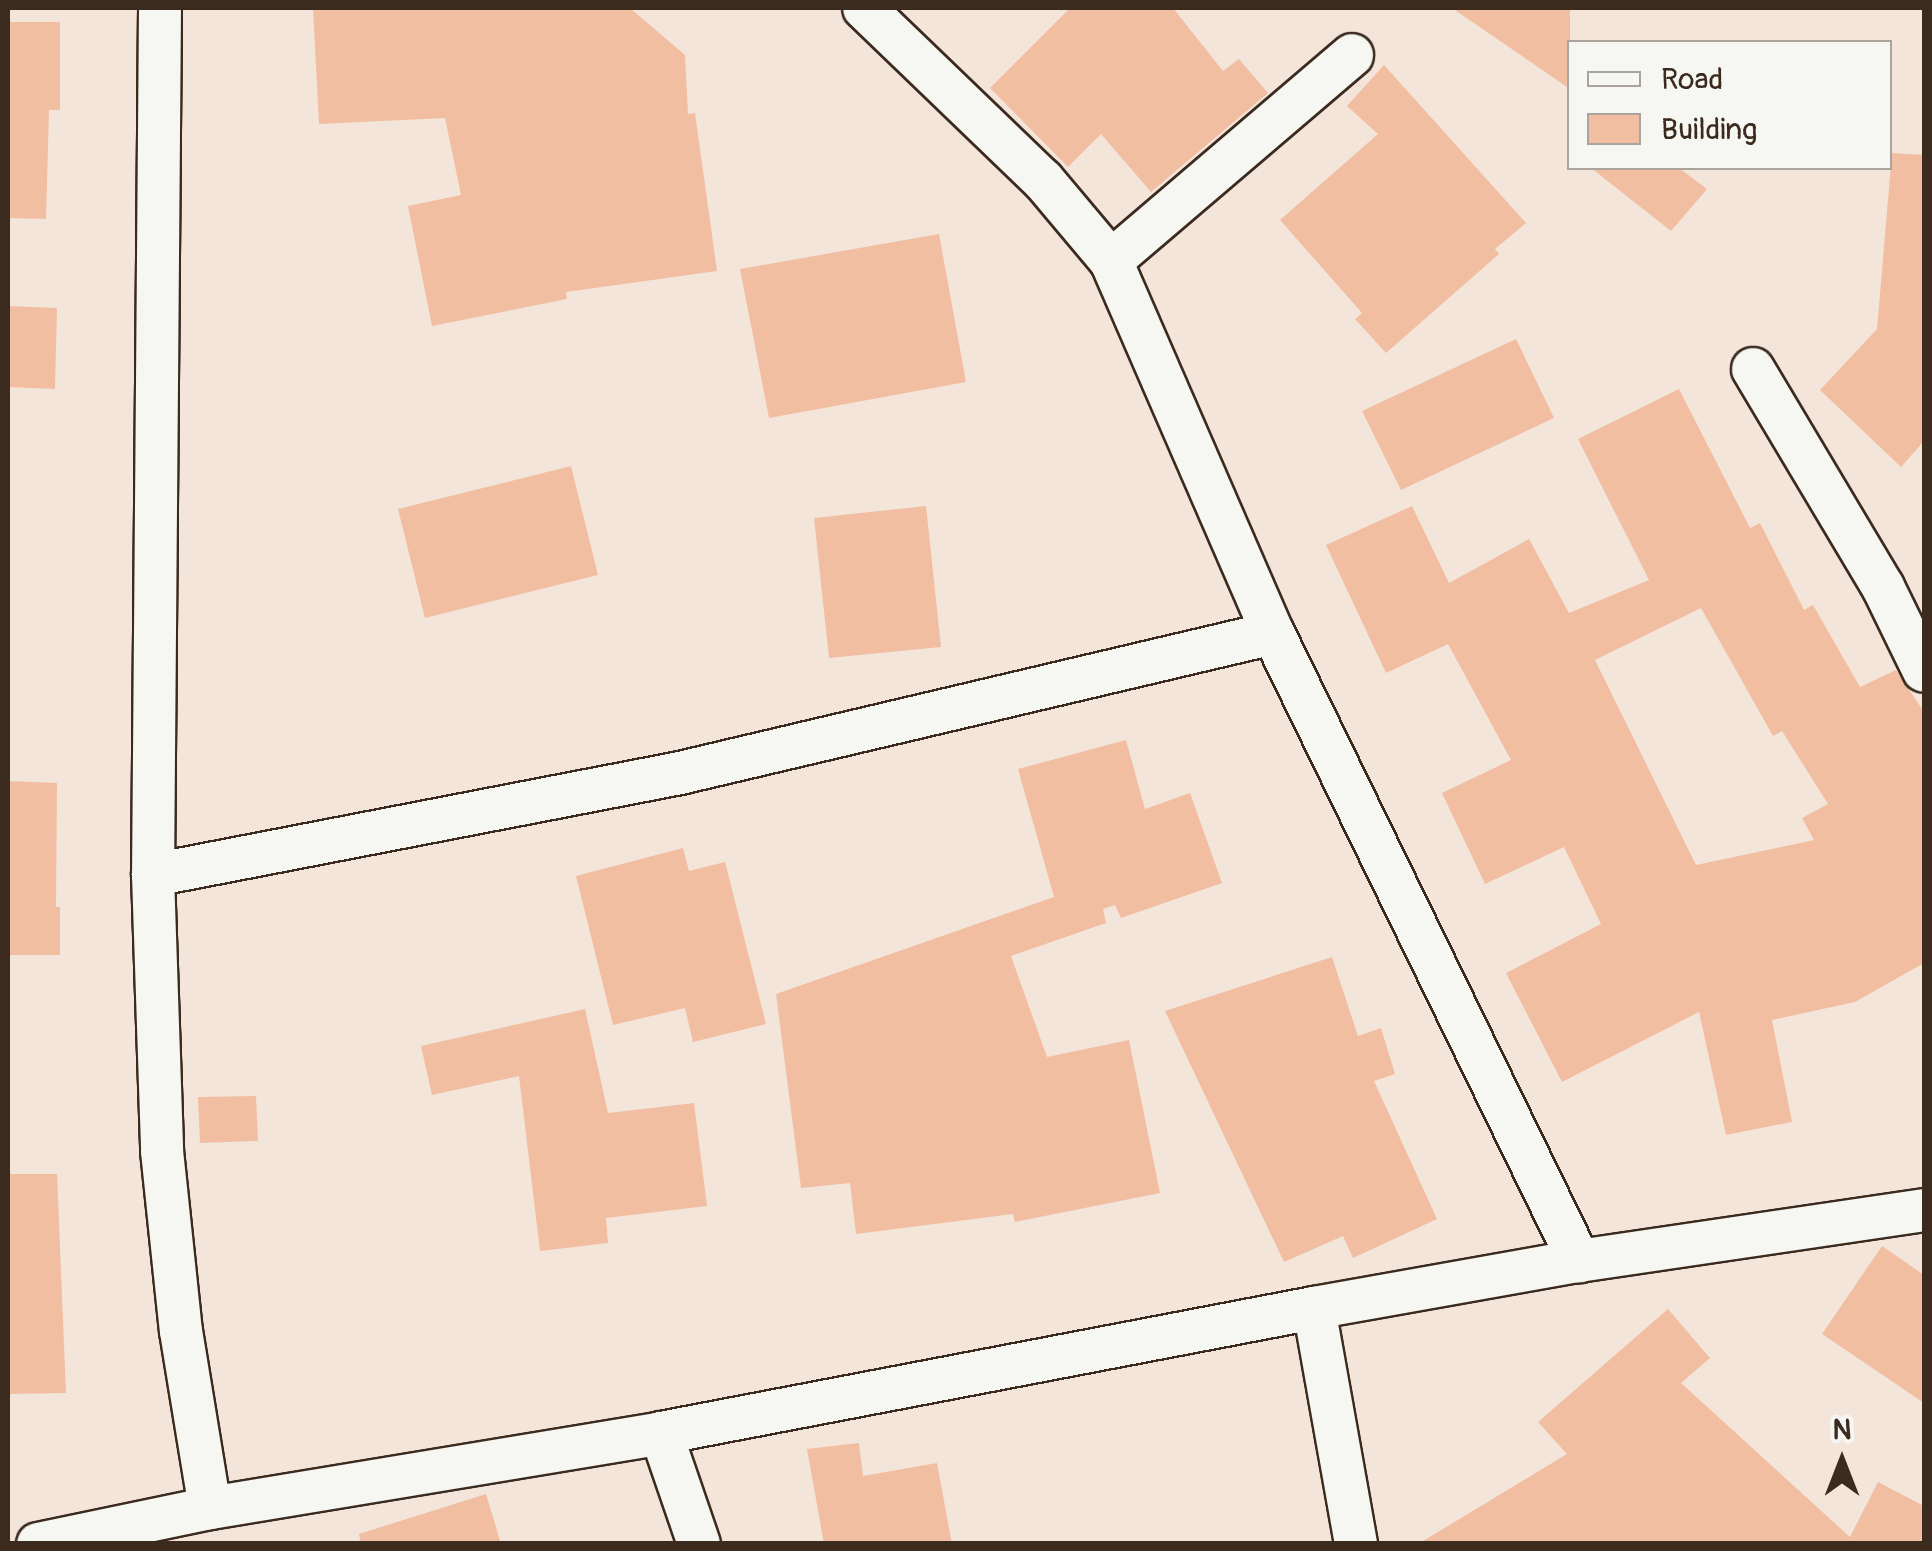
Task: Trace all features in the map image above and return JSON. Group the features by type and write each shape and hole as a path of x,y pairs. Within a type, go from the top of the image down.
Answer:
{"street":[{"path":"160,8 153,875 162,1151 181,1331 210,1508"},
{"path":"864,8 1043,180 1111,261 1273,633 1579,1261"},
{"path":"1111,261 1352,55"},
{"path":"1753,368 1882,587 1924,671"},
{"path":"153,875 680,773 1273,633"},
{"path":"38,1544 210,1508 661,1433 1579,1261 1924,1210"},
{"path":"1314,1308 1356,1544"},
{"path":"661,1433 700,1544"}],"building":[{"path":"313,8 630,8 685,55 688,114 695,113 717,271 566,292 567,299 432,326 408,206 461,195 445,118 319,124"},
{"path":"1070,8 1173,8 1223,71 1239,59 1268,93 1151,192 1101,134 1068,167 990,88"},
{"path":"1452,8 1570,8 1567,87"},
{"path":"8,22 60,22 60,110 49,110 46,219 8,218"},
{"path":"1384,65 1526,223 1495,249 1499,254 1386,353 1355,319 1362,313 1280,220 1378,134 1347,106"},
{"path":"1892,153 1924,155 1924,441 1901,467 1820,390 1877,329"},
{"path":"1594,170 1682,170 1707,189 1671,231"},
{"path":"939,234 966,382 769,418 740,269"},
{"path":"8,306 57,308 55,389 8,387"},
{"path":"1516,339 1554,418 1401,490 1362,411"},
{"path":"1679,389 1750,528 1760,523 1804,610 1813,605 1860,687 1896,670 1924,712 1924,963 1855,1002 1772,1020 1792,1122 1726,1135 1699,1012 1562,1082 1506,973 1601,924 1564,847 1485,884 1442,793 1511,760 1448,644 1386,673 1326,545 1412,506 1449,583 1529,539 1569,613 1649,580 1578,439","holes":["1701,608 1773,736 1782,731 1828,804 1802,818 1814,840 1696,865 1595,660"]},
{"path":"571,466 598,575 425,618 398,509"},
{"path":"926,506 941,647 829,658 814,518"},
{"path":"1126,740 1145,809 1190,793 1222,883 1121,918 1115,905 1103,909 1106,923 1011,956 1047,1057 1129,1040 1160,1193 1015,1222 1013,1214 856,1234 850,1183 801,1188 776,994 1054,897 1018,769"},
{"path":"8,781 57,783 56,907 60,907 60,955 8,955"},
{"path":"683,848 689,871 725,862 766,1024 693,1042 685,1008 613,1025 576,876"},
{"path":"1332,957 1358,1036 1381,1028 1395,1074 1374,1081 1437,1219 1353,1258 1343,1236 1284,1262 1165,1011"},
{"path":"585,1009 608,1113 694,1103 707,1206 606,1218 608,1243 540,1251 519,1076 432,1095 421,1046"},
{"path":"256,1096 258,1141 200,1143 198,1097"},
{"path":"8,1174 57,1174 66,1393 8,1394"},
{"path":"1882,1246 1924,1275 1924,1403 1822,1334"},
{"path":"1668,1309 1710,1358 1681,1383 1850,1537 1878,1482 1924,1506 1924,1544 1418,1544 1567,1454 1538,1422"},
{"path":"859,1443 863,1476 937,1463 952,1544 824,1544 807,1449"},
{"path":"486,1494 501,1544 361,1544 359,1534"}]}
